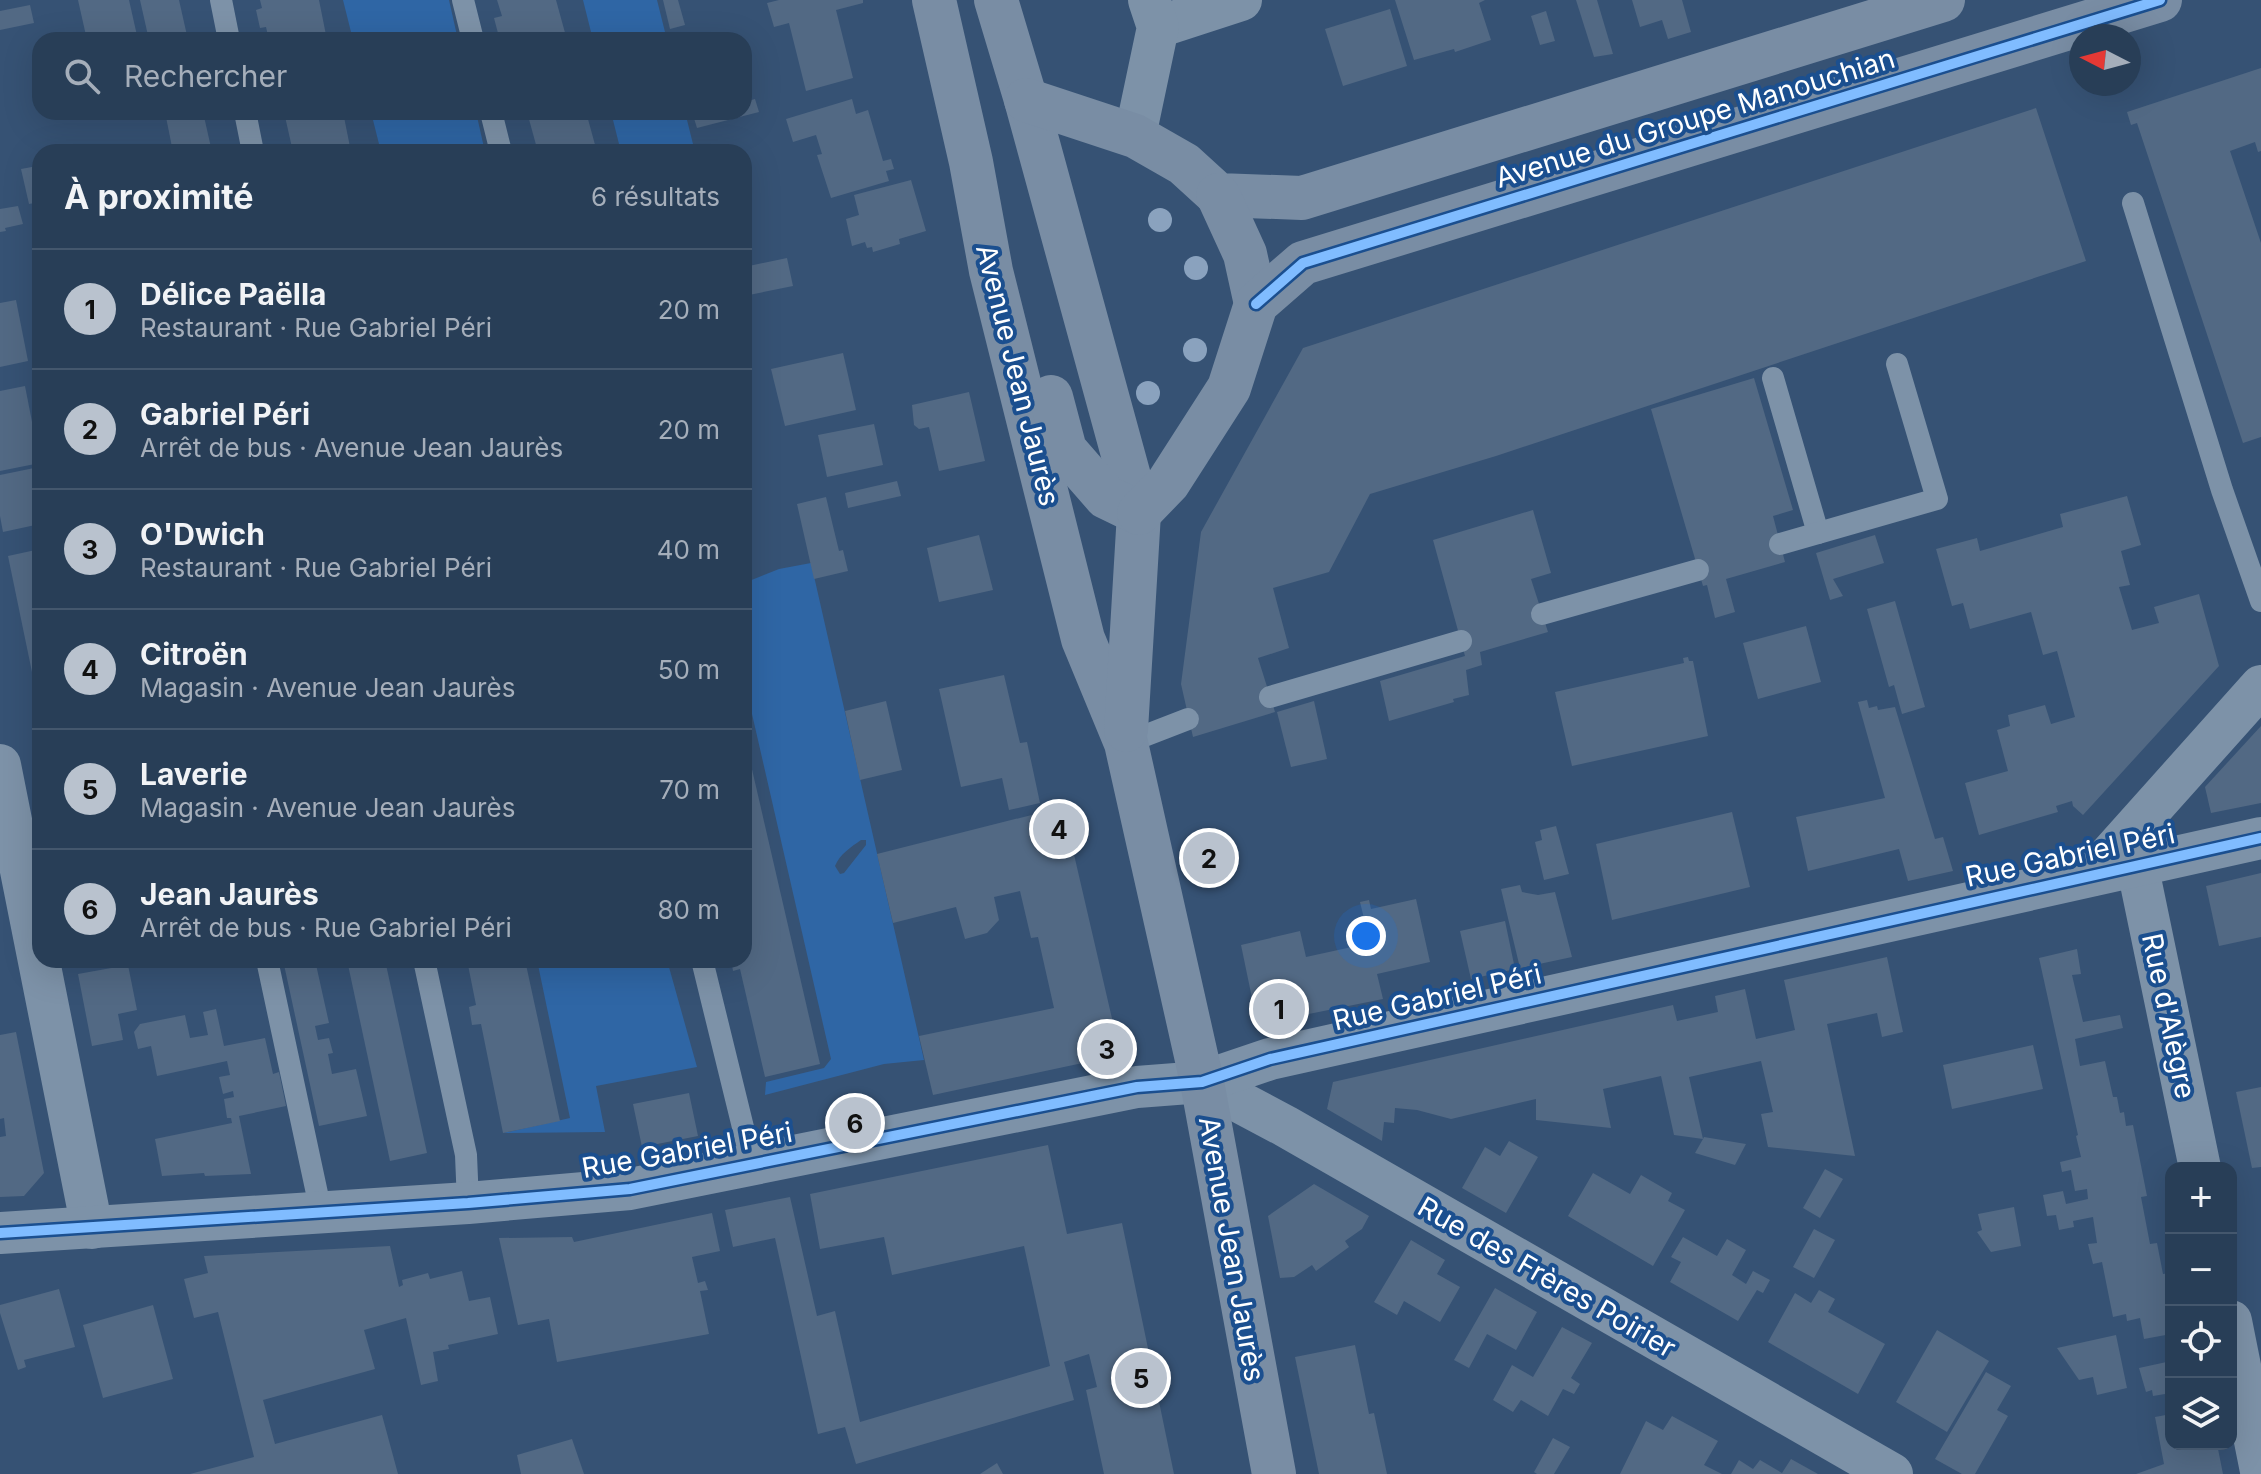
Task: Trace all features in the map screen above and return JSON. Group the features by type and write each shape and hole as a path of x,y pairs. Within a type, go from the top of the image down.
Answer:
{"main road":[{"name":"Avenue Jean Jaurès","path":"934,0 971,162 991,271 1083,639 1126,743 1202,1082 1274,1474"},
{"name":"Avenue Jean Jaurès","path":"996,0 1139,513 1126,743"},
{"name":"Avenue du Groupe Manouchian","path":"1218,195 1302,198 1943,0"},
{"name":"Avenue du Groupe Manouchian","path":"1256,304 1303,263 2160,0"},
{"path":"971,162 1026,100 1135,136 1184,164 1218,195 1245,254 1256,304 1229,388 1168,483 1139,513 1106,497 1065,450 1032,325 991,271"}],"street":[{"path":"1135,136 1154,13 1241,0"},
{"path":"2092,875 2261,686"},
{"path":"0,765 32,926"},
{"name":"Rue Gabriel Péri","path":"0,1233 468,1203 630,1189 1137,1087 1202,1082 1270,1059 2261,838"},
{"name":"Rue d'Alègre","path":"2137,864 2199,1162"},
{"path":"40,968 92,1228"},
{"name":"Rue des Frères Poirier","path":"1202,1082 1299,1134 1892,1474"},
{"path":"2237,1351 2261,1471"}],"lane":[{"path":"221,0 227,32"},
{"path":"463,0 471,32"},
{"path":"247,120 251,144"},
{"path":"493,120 499,144"},
{"path":"2133,203 2222,490 2261,601"},
{"path":"1780,544 1937,499 1897,364"},
{"path":"1773,378 1818,533"},
{"path":"1542,614 1698,570"},
{"path":"1270,697 1461,641"},
{"path":"1126,743 1188,719"},
{"path":"269,968 321,1212"},
{"path":"426,968 466,1155 468,1203"},
{"path":"704,968 752,1164"}],"shaded area":[{"path":"343,0 449,0 456,32 351,32"},
{"path":"583,0 657,0 665,32 591,32"},
{"path":"373,120 478,120 483,144 379,144"},
{"path":"613,120 687,120 693,144 619,144"},
{"path":"811,563 924,1060 884,1064 765,1095 766,1082 824,1068 831,1059 752,714 752,580 779,569","holes":["861,840 866,840 866,845 844,873 840,874 835,866 846,851"]},
{"path":"539,968 669,968 697,1067 596,1086 605,1132 503,1133 570,1118"}],"building":[{"path":"78,0 129,0 136,32 85,32"},
{"path":"140,0 179,0 186,32 147,32"},
{"path":"260,0 319,0 325,32 267,32 266,27 260,28 256,10 262,8"},
{"path":"497,0 556,0 565,32 498,32 494,18 502,16"},
{"path":"663,0 678,0 685,25 670,29"},
{"path":"779,0 863,0 863,3 836,10 853,78 806,91 789,23 774,27 767,3"},
{"path":"1395,0 1485,0 1479,3 1491,40 1455,52 1454,49 1414,60"},
{"path":"1576,0 1597,0 1613,54 1594,57"},
{"path":"1632,0 1682,0 1691,32 1668,39 1662,20 1640,27"},
{"path":"30,5 34,23 0,30 0,11"},
{"path":"1390,9 1407,66 1343,86 1325,29"},
{"path":"1546,11 1555,41 1540,45 1531,16"},
{"path":"2261,68 2261,151 2258,152 2255,142 2230,151 2261,243 2261,437 2243,443 2137,123 2131,125 2127,112"},
{"path":"755,99 759,112 752,114 752,100"},
{"path":"852,99 856,114 868,110 883,161 891,159 894,169 886,171 889,181 831,198 817,155 822,154 816,135 793,142 786,119"},
{"path":"2036,108 2086,261 1496,456 1370,494 1329,572 1273,588 1289,648 1258,658 1275,712 1193,737 1181,684 1201,532 1303,348"},
{"path":"167,120 205,120 210,144 171,144"},
{"path":"286,120 345,120 349,144 291,144"},
{"path":"529,120 588,120 595,144 536,144"},
{"path":"695,120 728,120 697,128"},
{"path":"32,167 32,203 29,204 21,169"},
{"path":"911,180 926,231 899,239 900,244 873,252 865,242 852,246 846,219 859,215 854,195"},
{"path":"18,206 23,224 0,232 0,209"},
{"path":"787,258 793,286 752,294 752,265"},
{"path":"16,300 28,361 0,367 0,303"},
{"path":"843,353 856,410 785,426 771,369"},
{"path":"1754,378 1793,510 1773,516 1785,562 1726,579 1735,612 1715,618 1651,409"},
{"path":"25,386 32,422 32,465 0,471 0,391"},
{"path":"969,392 985,461 939,471 929,427 919,429 914,425 912,405"},
{"path":"874,424 883,465 827,477 818,435"},
{"path":"32,468 32,526 3,532 0,475"},
{"path":"897,481 901,496 848,508 845,493"},
{"path":"2127,496 2141,545 2121,551 2130,585 2119,587 2132,630 2159,623 2154,607 2199,594 2219,666 2083,815 2072,801 2056,806 2058,812 1979,835 1965,783 2008,771 1997,730 2010,726 2008,715 2045,705 2051,724 2075,717 2057,651 2043,655 2031,612 1970,629 1963,603 1952,606 1936,549 1977,538 1980,551 2063,527 2060,514"},
{"path":"826,497 839,551 843,550 848,571 814,579 797,504"},
{"path":"1533,510 1551,573 1531,579 1548,632 1480,652 1482,665 1466,670 1469,695 1389,721 1380,681 1465,656 1433,540"},
{"path":"979,535 993,590 939,602 927,548"},
{"path":"1875,535 1884,563 1833,579 1843,596 1830,600 1816,553"},
{"path":"32,551 32,672 8,556"},
{"path":"1895,601 1925,707 1902,714 1894,685 1889,687 1867,609"},
{"path":"1806,626 1821,682 1758,699 1743,643"},
{"path":"1688,657 1689,661 1693,661 1708,736 1572,766 1555,692 1684,663 1683,658"},
{"path":"1004,675 1020,743 1027,742 1040,803 1009,810 1002,778 961,787 939,689"},
{"path":"1867,700 1869,708 1895,707 1935,839 1943,837 1953,871 1908,881 1899,849 1808,871 1796,817 1885,798 1858,702"},
{"path":"886,701 902,770 860,780 845,711"},
{"path":"1314,701 1327,759 1291,767 1277,712"},
{"path":"2261,726 2261,803 2211,813 2205,787"},
{"path":"752,769 820,1064 765,1077 740,969 733,971 732,968 752,968"},
{"path":"1063,807 1117,1040 1106,1058 933,1095 919,1036 1054,1008 1038,937 1031,938 1020,891 994,897 999,920 987,933 965,939 956,907 893,923 877,854"},
{"path":"1732,812 1750,887 1612,920 1596,844"},
{"path":"1556,826 1569,874 1544,880 1535,842 1542,840 1540,830"},
{"path":"2261,873 2261,937 2219,946 2206,886"},
{"path":"1520,885 1522,892 1538,895 1555,892 1572,957 1520,968 1501,889"},
{"path":"1416,899 1430,962 1377,974 1383,999 1289,1018 1252,998 1241,945 1300,931 1306,957 1370,943 1360,902 1369,900 1371,909"},
{"path":"1505,921 1515,969 1471,979 1460,931"},
{"path":"2077,949 2081,974 2072,975 2083,1022 2120,1015 2123,1028 2075,1039 2080,1066 2105,1061 2120,1113 2124,1112 2126,1126 2133,1125 2147,1196 2141,1197 2150,1244 2157,1243 2165,1274 2165,1335 2144,1339 2140,1318 2127,1321 2126,1314 2113,1317 2102,1262 2093,1264 2088,1244 2097,1243 2093,1217 2073,1221 2074,1227 2059,1230 2056,1215 2047,1216 2043,1195 2063,1191 2066,1204 2088,1199 2087,1189 2075,1191 2071,1170 2062,1172 2060,1162 2081,1157 2039,958"},
{"path":"1887,957 1903,1032 1882,1037 1877,1013 1827,1024 1855,1156 1768,1147 1761,1114 1773,1112 1761,1061 1689,1077 1703,1139 1674,1135 1661,1076 1603,1089 1611,1128 1536,1120 1536,1099 1451,1119 1395,1108 1394,1123 1384,1122 1382,1141 1327,1109 1333,1082 1673,1005 1677,1021 1718,1012 1715,996 1745,989 1756,1039 1795,1030 1784,980"},
{"path":"129,968 137,1010 118,1014 123,1040 92,1046 78,974"},
{"path":"285,968 317,968 329,1023 315,1026 318,1040 329,1038 333,1053 328,1054 332,1074 356,1069 367,1116 319,1126"},
{"path":"349,968 387,968 427,1153 390,1161"},
{"path":"469,968 527,968 560,1121 503,1133 481,1024 472,1025 469,1007 476,1005"},
{"path":"216,1009 224,1046 265,1038 273,1074 279,1072 286,1106 239,1116 251,1174 162,1176 155,1139 232,1123 231,1118 227,1118 224,1099 234,1097 233,1091 223,1094 219,1077 230,1075 227,1061 157,1076 151,1046 138,1049 134,1032 140,1024 185,1015 190,1038 208,1035 203,1012"},
{"path":"16,1032 44,1173 24,1196 0,1197 0,1137 6,1136 4,1118 0,1119 0,1035"},
{"path":"2033,1045 2043,1089 1952,1109 1943,1065"},
{"path":"2261,1087 2261,1167 2252,1168 2236,1092"},
{"path":"689,1093 698,1136 642,1147 633,1104"},
{"path":"1704,1137 1746,1144 1735,1165 1695,1153"},
{"path":"1509,1141 1538,1157 1506,1213 1462,1188 1485,1147 1500,1156"},
{"path":"1048,1145 1067,1234 1122,1223 1174,1474 1104,1474 1086,1390 1097,1387 1089,1354 1064,1362 1074,1400 856,1464 845,1427 818,1434 775,1238 733,1247 725,1210 790,1197 817,1316 835,1311 860,1422 1050,1366 1024,1246 892,1275 884,1237 820,1249 810,1194"},
{"path":"1825,1169 1843,1179 1820,1218 1803,1208"},
{"path":"1593,1173 1630,1194 1641,1175 1672,1193 1668,1201 1685,1210 1653,1266 1568,1216"},
{"path":"1314,1184 1369,1216 1362,1229 1345,1241 1349,1247 1316,1271 1312,1265 1294,1277 1280,1278 1268,1216"},
{"path":"2014,1207 2021,1246 1991,1252 1977,1232 1982,1230 1978,1214"},
{"path":"712,1213 720,1251 692,1257 698,1283 705,1281 708,1290 700,1291 709,1334 557,1362 549,1319 518,1325 499,1238 572,1237 574,1242"},
{"path":"1814,1229 1835,1240 1814,1278 1793,1267"},
{"path":"1683,1237 1717,1256 1727,1239 1746,1250 1732,1275 1746,1284 1753,1271 1770,1280 1763,1293 1757,1290 1738,1321 1670,1282 1681,1262 1671,1257"},
{"path":"1411,1240 1445,1260 1437,1274 1460,1287 1440,1322 1404,1301 1397,1315 1374,1302"},
{"path":"390,1246 399,1287 403,1285 402,1280 428,1273 430,1279 462,1271 469,1301 490,1297 498,1334 448,1345 449,1349 433,1352 438,1381 421,1385 406,1318 364,1330 375,1369 263,1400 275,1444 382,1415 398,1474 190,1474 254,1457 218,1312 194,1318 184,1279 208,1273 204,1256"},
{"path":"1495,1288 1537,1312 1516,1350 1487,1334 1469,1368 1454,1360"},
{"path":"59,1289 75,1347 24,1360 26,1367 18,1370 0,1305"},
{"path":"1819,1290 1835,1299 1828,1312 1885,1344 1858,1394 1768,1342 1795,1293 1811,1303"},
{"path":"153,1305 173,1379 103,1398 83,1325"},
{"path":"1562,1327 1592,1343 1571,1378 1580,1384 1574,1394 1563,1389 1548,1416 1521,1400 1513,1412 1493,1400 1512,1365 1533,1377"},
{"path":"1937,1330 1989,1361 1947,1432 1896,1402"},
{"path":"2116,1335 2127,1388 2097,1395 2093,1377 2079,1380 2057,1348"},
{"path":"1355,1345 1369,1414 1374,1413 1387,1474 1319,1474 1295,1357"},
{"path":"2165,1362 2165,1394 2153,1396 2152,1390 2146,1392 2139,1368"},
{"path":"1986,1372 2011,1386 1997,1410 2008,1416 1975,1474 1962,1474 1935,1459"},
{"path":"2165,1415 2165,1450 2218,1450 2223,1474 2136,1474 2164,1464 2155,1417"},
{"path":"1672,1416 1718,1441 1704,1465 1722,1474 1620,1474 1646,1421 1663,1430"},
{"path":"1553,1438 1570,1447 1554,1474 1537,1474 1534,1472"},
{"path":"572,1439 584,1474 521,1474 517,1455"},
{"path":"1791,1459 1818,1474 1731,1474 1739,1460 1753,1469 1760,1460 1782,1473"},
{"path":"997,1463 1003,1474 980,1474"}],"cycle path":[{"path":"1256,304 1303,263 2160,0"},
{"path":"0,1233 468,1203 630,1189 1137,1087 1202,1082 1270,1059 2261,838"}],"place":[{"name":"Citroën","path":"1059,829"},
{"name":"Gabriel Péri","path":"1209,858"},
{"name":"Délice Paëlla","path":"1279,1009"},
{"name":"O'Dwich","path":"1107,1049"},
{"name":"Jean Jaurès","path":"855,1123"},
{"name":"Laverie","path":"1141,1378"}]}
